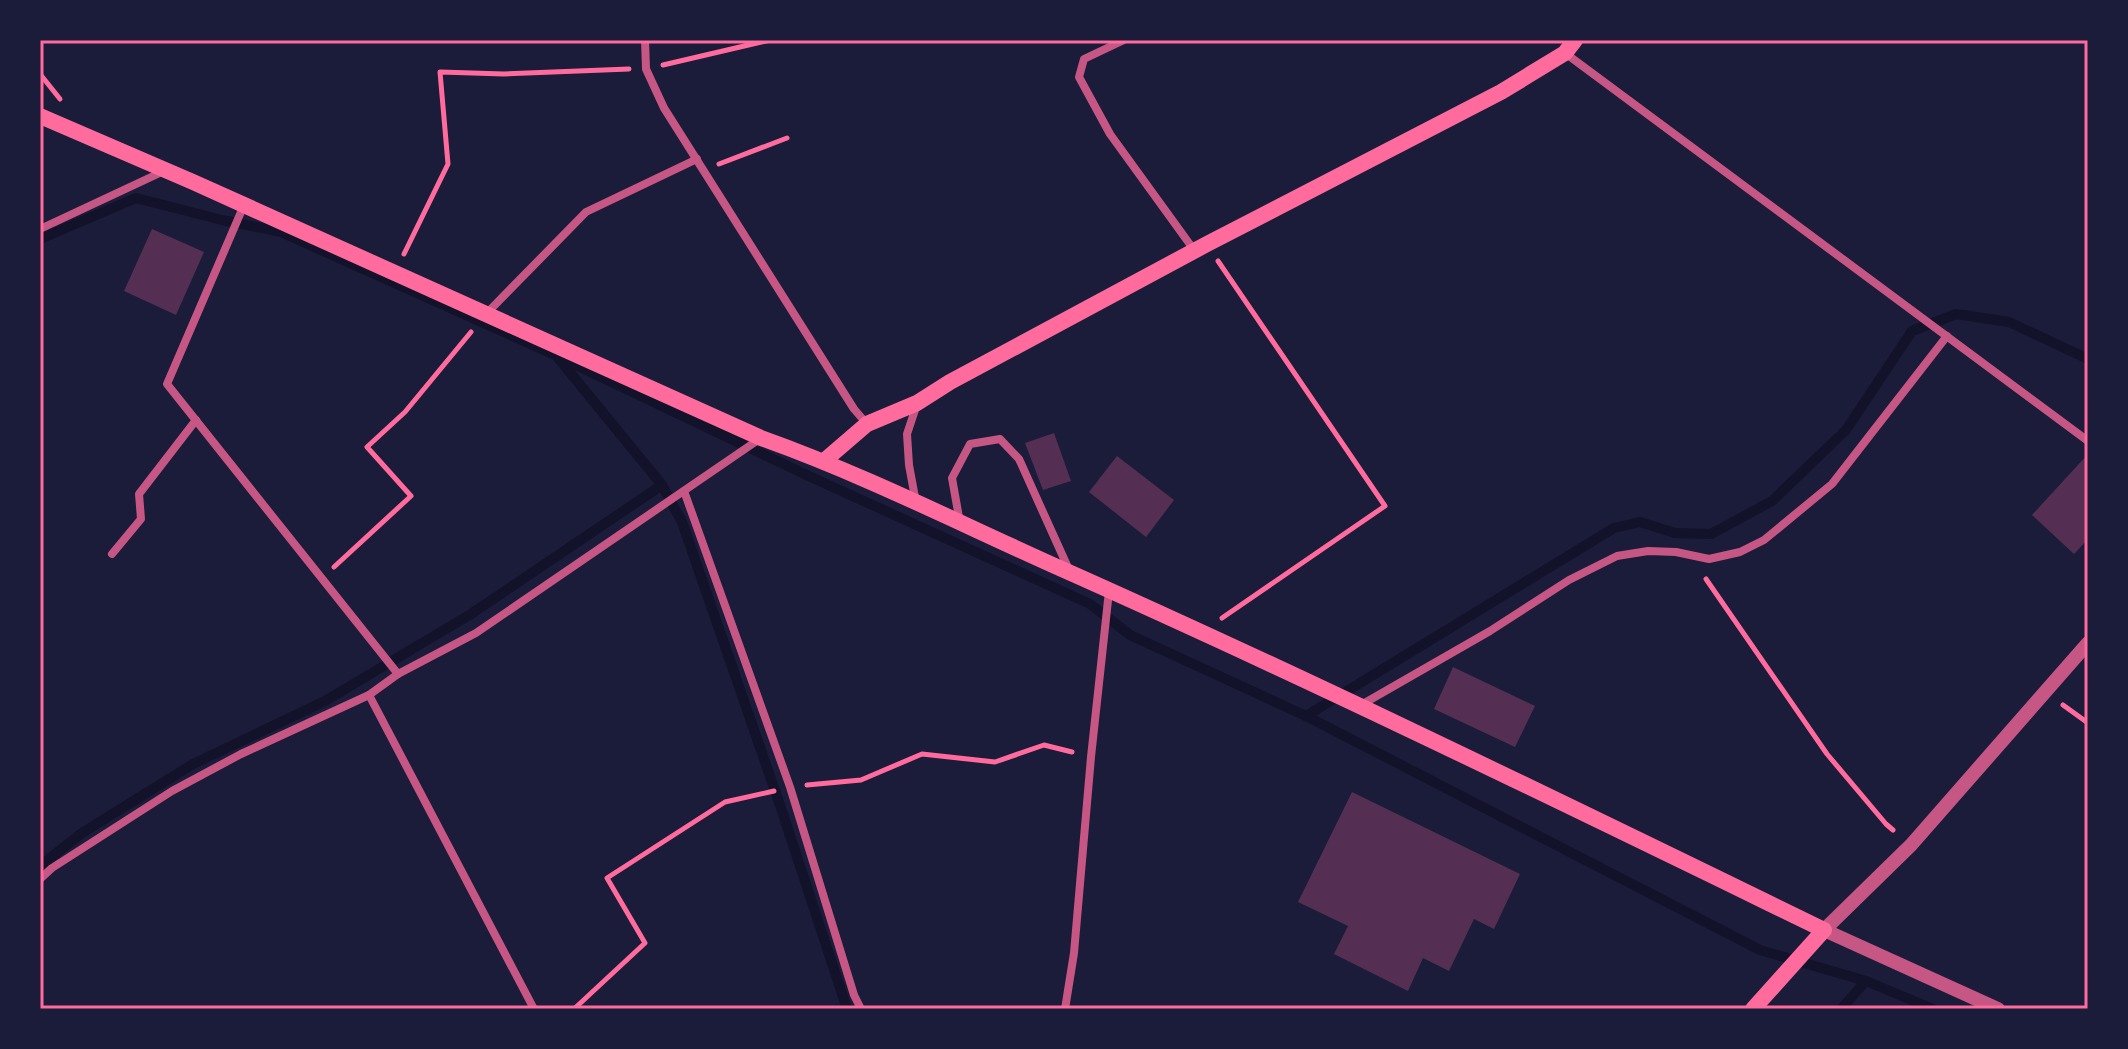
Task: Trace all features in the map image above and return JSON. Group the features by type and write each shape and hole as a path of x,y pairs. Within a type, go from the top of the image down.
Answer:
{"main road":[{"path":"824,461 867,424 917,403 950,382 1200,247 1501,92 1570,47"},
{"path":"40,116 761,438 824,461 1202,632 1360,705 1824,930 1753,1009"}],"street":[{"path":"645,40 646,69 664,108 854,409 867,424"},
{"path":"1124,40 1084,59 1079,77 1110,134 1200,247"},
{"path":"1570,47 2088,441"},
{"path":"486,314 586,212 697,159"},
{"path":"40,229 165,170"},
{"path":"244,205 167,384 398,674"},
{"path":"1360,705 1490,631 1569,580 1617,556 1648,551 1676,552 1709,559 1740,552 1764,540 1832,484 1947,336"},
{"path":"916,503 907,434 917,403"},
{"path":"112,554 141,519 139,494 196,420"},
{"path":"40,879 52,868 172,791 241,754 369,695 398,674 476,633 761,438"},
{"path":"960,524 952,478 970,444 1000,439 1019,459 1071,573"},
{"path":"684,491 790,787 854,995 861,1009"},
{"path":"1056,1009 1066,1005 1074,953 1109,590"},
{"path":"1998,1009 1824,930 1911,845 2088,643"},
{"path":"369,695 534,1009"}],"path":[{"path":"395,273 448,164 440,72 504,74 646,69 770,40"},
{"path":"703,170 787,138"},
{"path":"1200,247 1385,506 1202,632"},
{"path":"322,579 411,496 367,447 405,412 486,314"},
{"path":"1697,556 1701,572 1827,754 1886,824 1911,845"},
{"path":"2047,692 2088,723"},
{"path":"574,1009 645,943 607,878 725,802 790,787 861,780 922,754 995,762 1044,745 1091,757"}],"building":[{"path":"152,229 204,252 176,315 124,291"},
{"path":"1054,433 1071,481 1043,490 1025,443"},
{"path":"2088,454 2088,539 2074,554 2032,515"},
{"path":"1117,456 1174,500 1146,537 1089,492"},
{"path":"1453,667 1535,706 1515,747 1434,709"},
{"path":"1352,792 1520,874 1494,929 1474,919 1449,971 1423,958 1408,991 1334,954 1348,926 1298,902"}],"waterway":[{"path":"40,239 136,198 281,232 555,355 813,478 1090,604 1130,635 1306,716 1614,528 1640,522 1675,533 1711,534 1772,501 1846,430 1912,331 1956,314 2009,322 2088,359"},
{"path":"559,359 662,485 682,522 847,1009"},
{"path":"40,866 82,833 193,764 325,701 471,614 662,485"},
{"path":"1306,716 1760,950 1866,981 1933,1009"},
{"path":"1841,1009 1866,981"}]}
